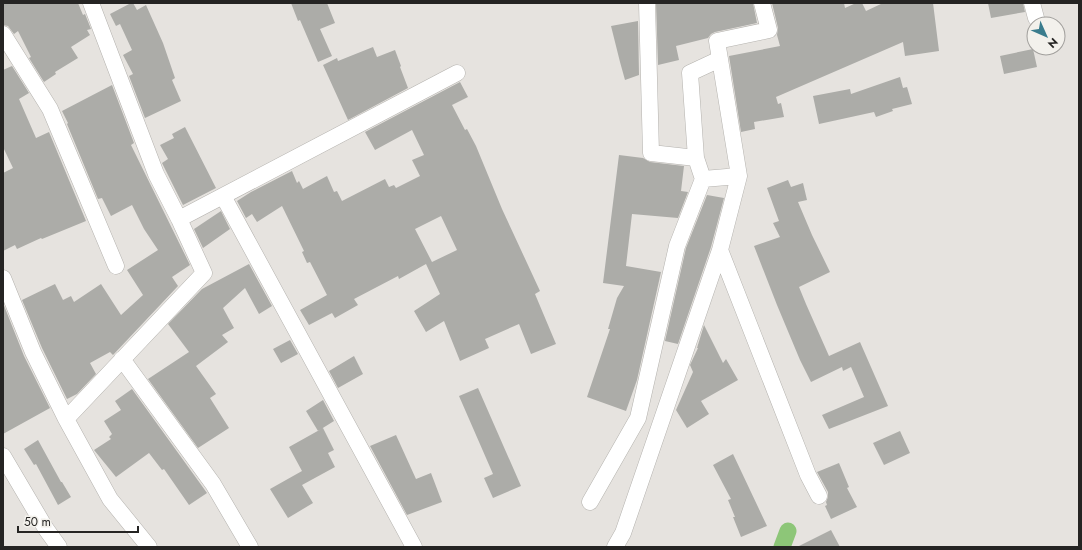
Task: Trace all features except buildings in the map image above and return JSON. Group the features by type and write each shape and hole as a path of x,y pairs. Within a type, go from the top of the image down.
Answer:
{"street":[{"path":"66,419 204,273 156,174 91,3"},
{"path":"647,3 651,153 696,158"},
{"path":"615,547 623,533 720,250 739,176 717,41 770,30 762,3"},
{"path":"3,34 50,110 116,266"},
{"path":"590,502 638,418 677,246 703,179 696,158 690,73 720,59"},
{"path":"179,219 457,73"},
{"path":"703,179 739,176"},
{"path":"223,196 414,547"},
{"path":"720,250 808,475 819,496"},
{"path":"3,278 33,352 66,419 110,499 149,547"},
{"path":"122,359 213,484 250,547"},
{"path":"3,456 59,547"}],"waterway":[{"path":"782,547 788,531"}]}
